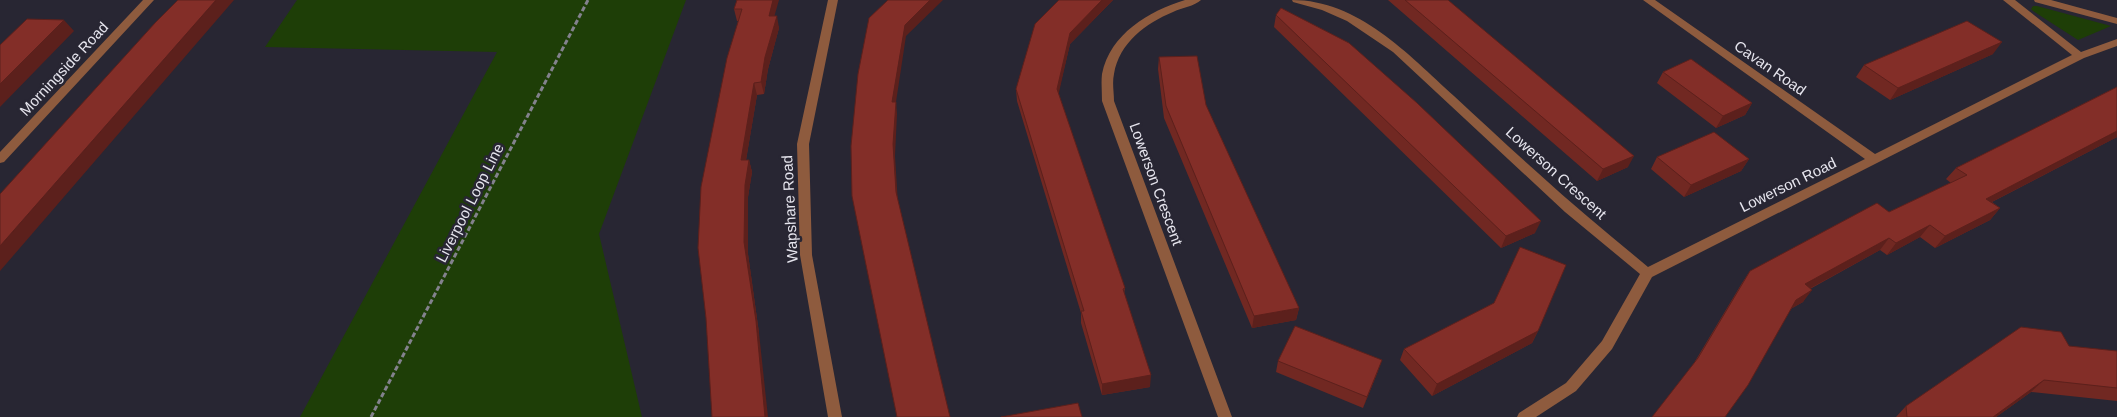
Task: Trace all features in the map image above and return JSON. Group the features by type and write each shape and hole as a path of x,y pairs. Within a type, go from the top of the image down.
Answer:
{"street":[{"name":"Morningside Road","path":"0,159 149,0"},
{"name":"Wapshare Road","path":"833,0 802,144 806,255 835,417"},
{"name":"Lowerson Crescent","path":"1195,0 1158,13 1137,28 1119,46 1108,74 1108,102 1225,417"},
{"name":"Lowerson Crescent","path":"1297,0 1340,12 1367,27 1397,50 1569,209 1647,273"},
{"name":"Cavan Road","path":"1648,0 1875,160"},
{"path":"2008,0 2080,56"},
{"path":"2038,0 2117,21"},
{"name":"Lowerson Road","path":"1647,273 2080,56 2117,42"},
{"path":"1524,417 1571,387 1608,345 1647,273"}],"path":[{"name":"Liverpool Loop Line","path":"371,417 588,0"}],"green space":[{"path":"297,0 686,0 599,234 642,417 300,417 497,52 265,47"},
{"path":"2033,6 2111,26 2078,40 2033,11 2031,9"}],"building":[{"path":"178,0 216,0 0,246 0,194"},
{"path":"737,0 773,0 769,16 777,16 765,57 761,82 754,83 741,160 749,160 745,185 744,242 756,321 765,417 712,417 706,318 698,248 701,187 727,58 742,9 734,9"},
{"path":"888,0 930,0 905,25 892,102 896,102 893,144 896,192 950,417 897,417 852,196 851,146 858,74 869,18"},
{"path":"1059,0 1102,0 1070,33 1057,89 1125,288 1123,289 1151,375 1102,384 1081,311 1084,311 1016,89 1035,24"},
{"path":"1405,0 1448,0 1634,156 1603,169"},
{"path":"1281,8 1349,43 1417,103 1541,221 1506,236 1276,15"},
{"path":"27,19 64,20 0,84 0,45"},
{"path":"1967,21 2002,42 1898,88 1864,65"},
{"path":"1197,56 1206,105 1299,308 1254,316 1166,106 1159,57"},
{"path":"1691,59 1752,103 1723,116 1663,72"},
{"path":"2117,87 2117,131 1986,199 2000,208 1945,236 1930,225 1896,243 1889,238 1805,284 1812,290 1796,300 1748,385 1725,417 1652,417 1698,358 1750,271 1877,203 1889,212 1967,175 1956,168"},
{"path":"1714,132 1749,159 1691,185 1657,157"},
{"path":"1520,247 1566,265 1538,331 1437,384 1404,349 1494,303"},
{"path":"1295,326 1382,360 1367,397 1278,361"},
{"path":"2021,327 2061,332 2069,346 2117,351 2117,388 2044,380 1993,417 1907,417 1906,406"},
{"path":"1078,403 1082,417 1001,417"}]}
